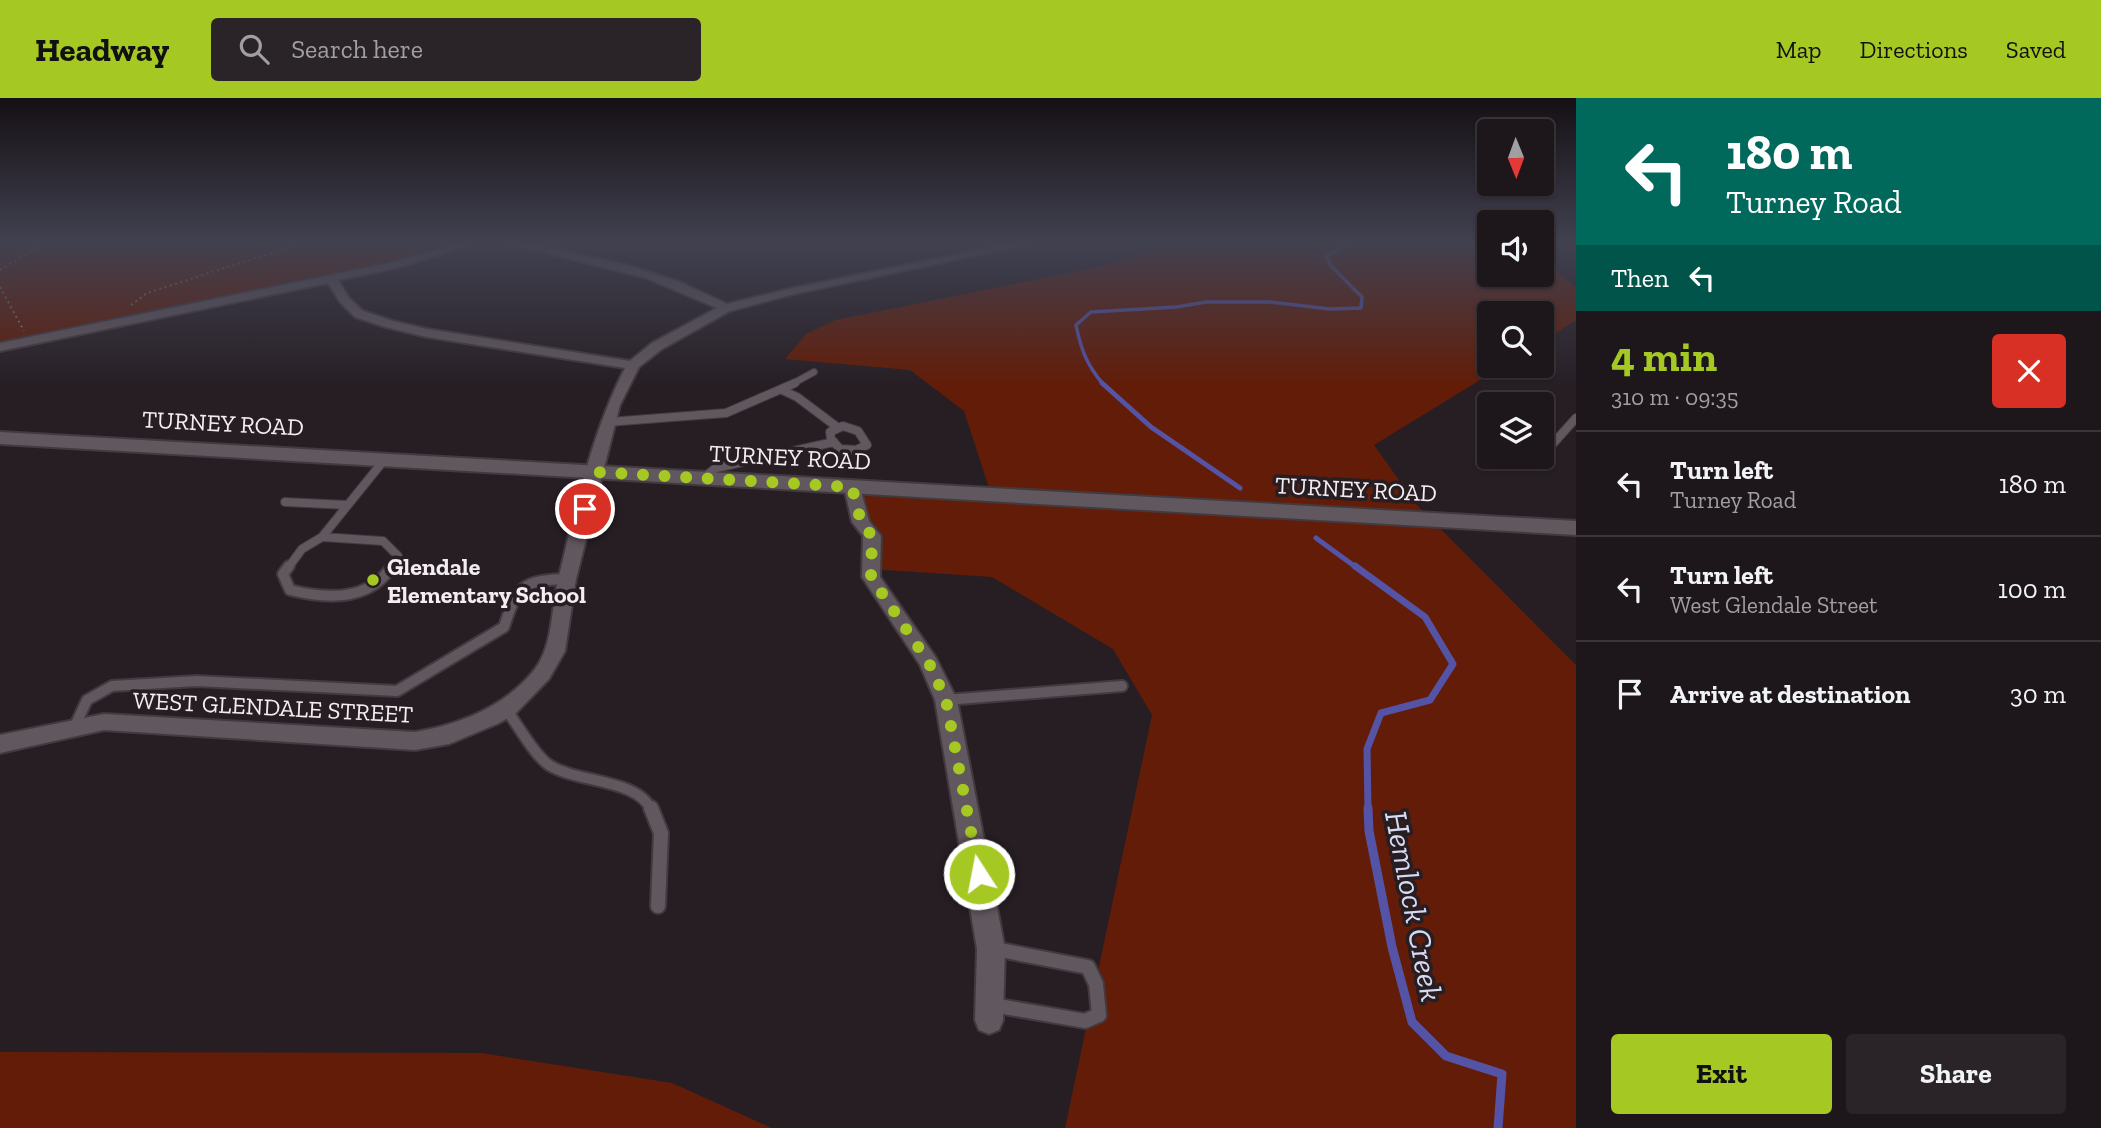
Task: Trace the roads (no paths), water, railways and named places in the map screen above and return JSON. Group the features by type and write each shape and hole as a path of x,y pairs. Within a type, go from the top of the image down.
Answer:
{"street":[{"path":"0,346 267,292"},
{"path":"339,292 359,314 389,324 634,365"},
{"path":"697,292 726,309"},
{"name":"WEST GLENDALE STREET","path":"0,744 104,722 415,741 462,731 506,709 542,674 555,652 567,579 608,422 613,405 634,365 657,346 726,309 789,292"},
{"name":"TURNEY ROAD","path":"0,438 1576,528"},
{"path":"852,487 861,522 872,536 871,577 929,663 946,700 991,948 989,1012"}],"lane":[{"path":"608,422 726,413 782,390 814,372"},
{"path":"782,390 797,397 837,427 856,429 865,438 867,445 856,450 846,450 834,442 830,432 837,427"},
{"path":"1554,442 1576,418"},
{"path":"704,478 716,468 834,442"},
{"path":"322,537 383,541 398,556 389,574 372,588 346,596 316,598 290,590 283,574 302,549 322,537 385,459"},
{"path":"285,502 347,505"},
{"path":"74,728 87,700 112,686 197,681 397,691 504,626 515,593 522,585 531,581 567,579"},
{"path":"946,700 1122,686"},
{"path":"506,709 547,764 566,774 637,792 649,804 661,833 658,906"},
{"path":"989,1012 1085,1021 1099,1015 1094,975 1088,967 991,948"}],"waterway":[{"name":"Hemlock Creek","path":"1103,384 1085,357 1076,325 1091,312 1176,307 1206,302 1270,302 1330,309 1361,308 1362,297 1357,292"},
{"name":"Hemlock Creek","path":"1103,384 1151,427 1240,488"},
{"name":"Hemlock Creek","path":"1316,538 1357,568"},
{"name":"Hemlock Creek","path":"1355,566 1425,617 1453,664 1430,700 1381,713 1367,749 1368,810"},
{"name":"Hemlock Creek","path":"1368,808 1369,831 1392,947 1412,1022 1446,1056 1502,1074 1498,1128"}],"place":[{"name":"Glendale Elementary School","path":"373,580"}]}
